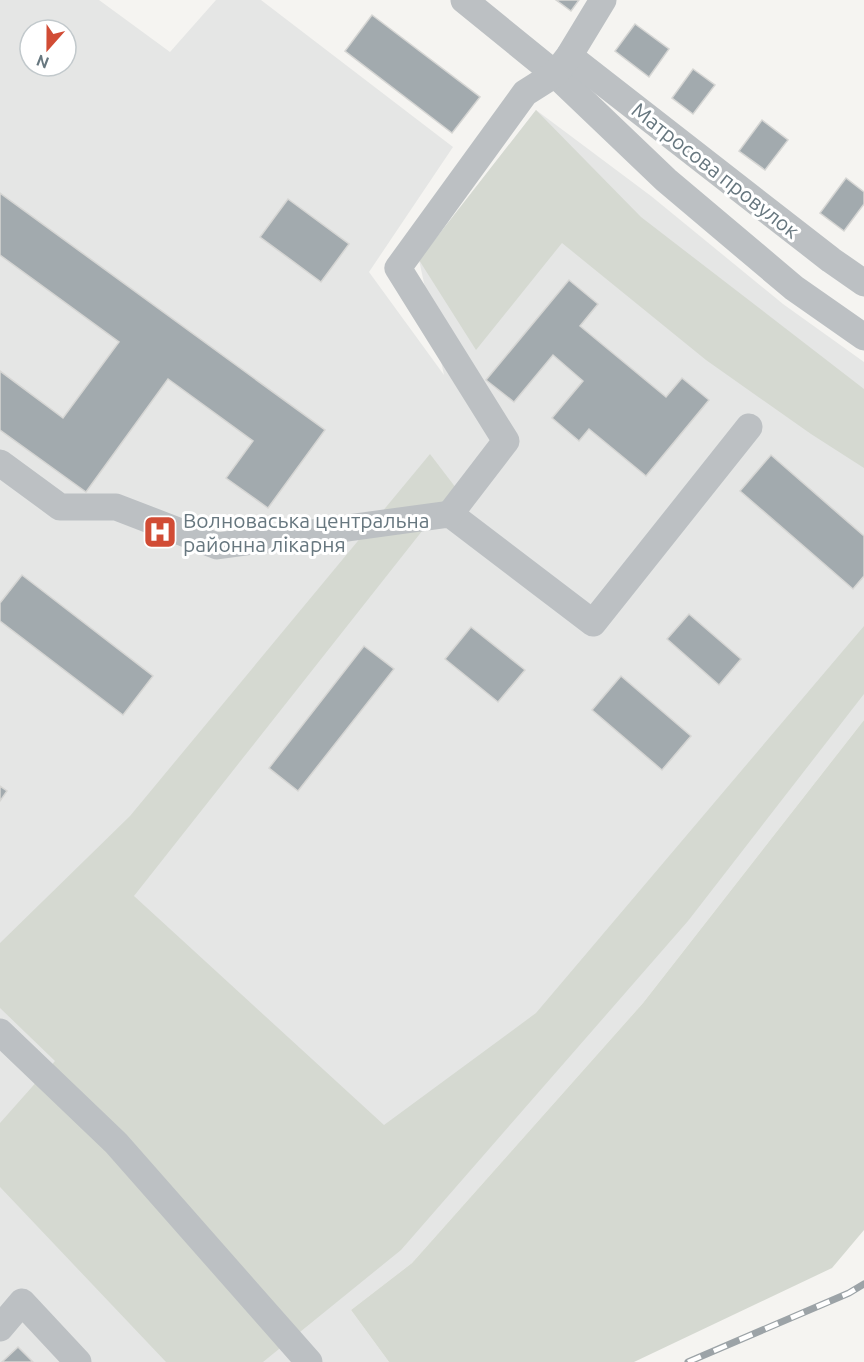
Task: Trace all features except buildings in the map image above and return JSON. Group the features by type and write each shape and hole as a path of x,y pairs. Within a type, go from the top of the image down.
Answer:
{"street":[{"name":"Матросова провулок","path":"464,0 562,65 760,205 864,283"},
{"path":"0,464 60,507 116,507 217,546 450,514 506,441 398,268 525,93 562,65 603,0"},
{"path":"562,65 666,180 794,288 864,337"},
{"path":"450,514 593,623 748,427"},
{"path":"0,1032 116,1143 309,1362"},
{"path":"0,1328 22,1302 78,1362"}],"shaded area":[{"path":"0,0 99,0 170,52 216,0 261,0 453,147 369,272 444,375 419,260 536,110 651,196 783,304 864,362 864,720 643,1003 412,1263 351,1310 389,1362 0,1362"},
{"path":"536,110 641,217 864,389 864,468 811,434 706,360 562,243 476,350 419,260"},
{"path":"430,454 456,488 134,896 384,1125 536,1013 864,626 864,694 688,921 401,1250 263,1362 166,1362 0,1187 0,1123 55,1061 0,1008 0,943 130,816"},
{"path":"864,720 864,1230 832,1268 634,1362 389,1362 351,1310 412,1263 643,1003"}],"railway":[{"path":"688,1362 849,1293 864,1284"}],"place":[{"name":"Волноваська центральна районна лікарня","path":"160,532"}]}
